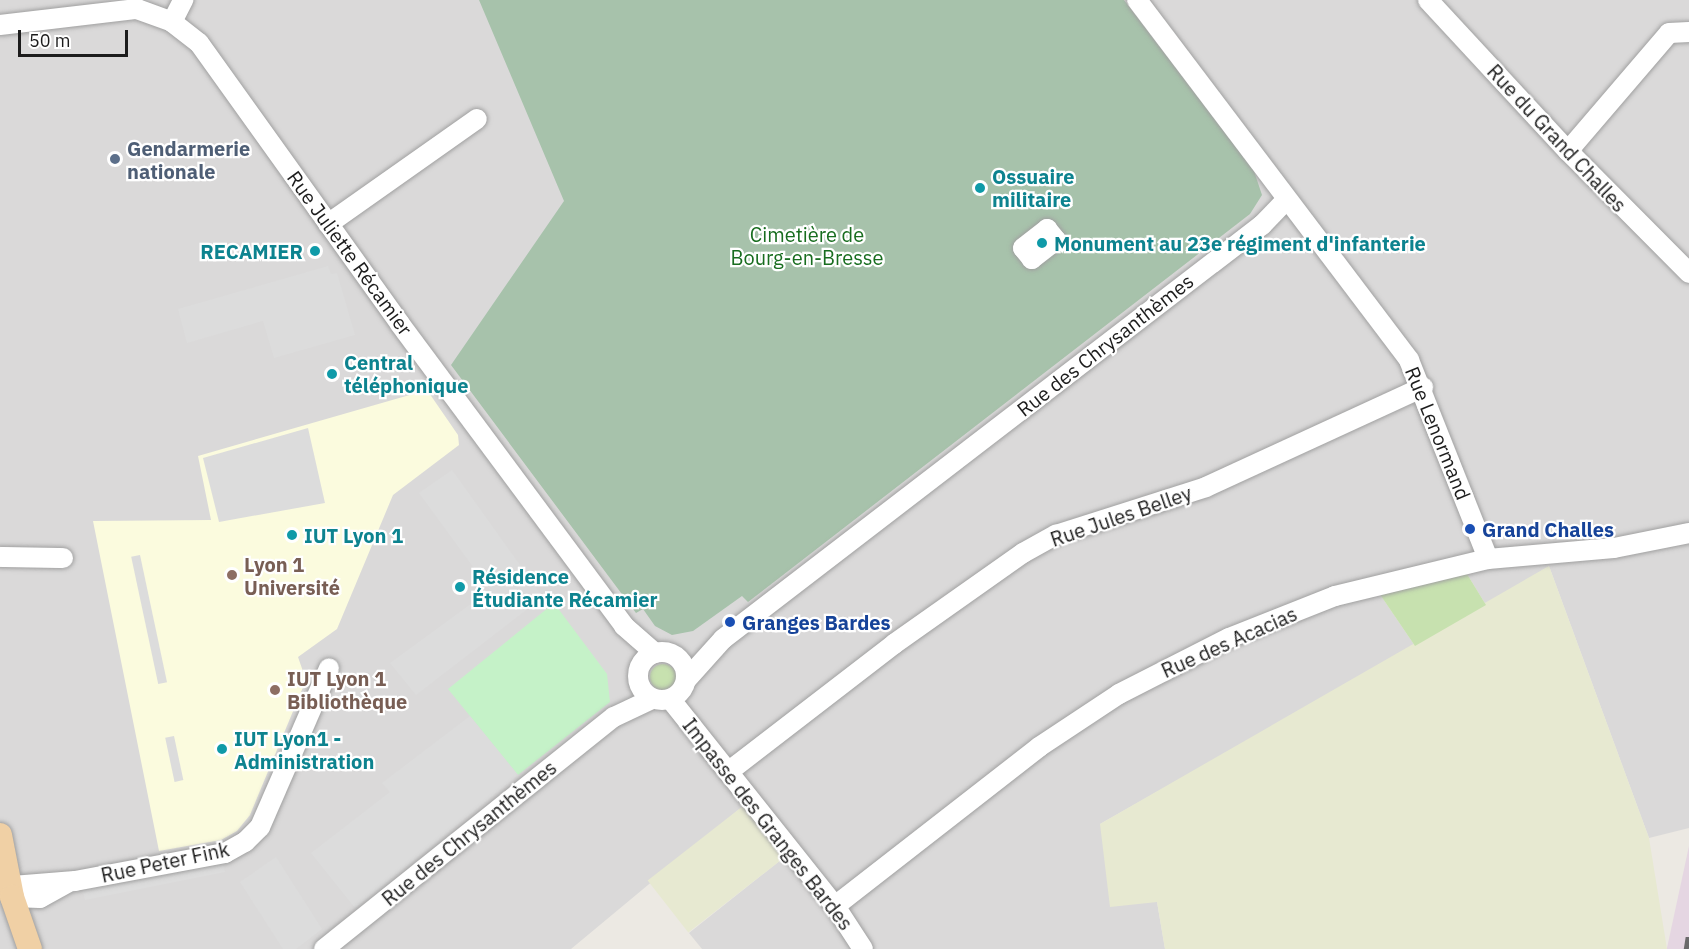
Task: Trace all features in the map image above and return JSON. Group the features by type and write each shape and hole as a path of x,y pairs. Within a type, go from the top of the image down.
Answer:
{"main road":[{"path":"1,843 14,949"},
{"path":"8,890 30,949"}],"street":[{"path":"172,22 183,0"},
{"path":"1137,0 1286,200"},
{"name":"Rue du Grand Challes","path":"1428,0 1568,151 1689,273"},
{"name":"Rue Juliette Récamier","path":"0,25 138,9 172,22 199,43 328,224 624,626 655,653"},
{"path":"1568,151 1669,33 1689,32"},
{"path":"328,224 477,119"},
{"name":"Rue Lenormand","path":"1286,200 1406,355 1423,387 1488,559"},
{"name":"Rue des Chrysanthèmes","path":"687,679 723,639 1262,225 1286,200"},
{"name":"Rue Jules Belley","path":"728,771 894,644 1023,553 1056,536 1206,487 1423,387"},
{"name":"Rue des Acacias","path":"835,906 1039,747 1119,694 1229,639 1335,596 1488,559 1614,548 1689,533"},
{"path":"0,557 63,558"},
{"name":"Rue Juliette Récamier","path":"624,626 638,674"},
{"name":"Rue des Chrysanthèmes","path":"676,656 723,639"},
{"path":"655,653 676,656 683,663 687,679 680,694 662,699 642,691 638,674 655,653"},
{"name":"Rue Peter Fink","path":"8,890 40,898 69,882 225,853 245,842 260,827 329,668"},
{"name":"Rue des Chrysanthèmes","path":"614,717 638,674"},
{"name":"Rue des Chrysanthèmes","path":"324,949 614,717 662,699"},
{"name":"Impasse des Granges Bardes","path":"662,699 728,771 835,906 855,945"}],"shaded area":[{"path":"0,0 1689,0 1689,828 1649,838 1549,566 1486,605 1464,569 1379,593 1415,646 1100,824 1157,902 1165,949 702,949 689,933 782,859 743,806 571,949 0,949"},
{"path":"328,266 331,274 337,273 355,335 274,358 263,321 187,343 178,309"},
{"name":"Lyon 1 Université","path":"427,390 458,435 459,445 393,495 337,629 298,657 306,680 250,815 237,831 221,840 159,851 93,521 211,520 198,456"},
{"path":"308,428 325,503 219,522 203,458"},
{"path":"452,470 543,597 416,695 390,663 490,590 419,493"},
{"path":"140,555 167,682 158,684 131,557"},
{"path":"1549,566 1649,838 1667,949 1165,949 1157,902 1110,907 1100,824"},
{"path":"470,716 518,775 355,908 311,853 390,792 382,783"},
{"path":"174,736 183,780 175,782 165,738"},
{"path":"743,806 784,858 688,933 648,880"},
{"path":"1689,846 1689,949 1667,949 1667,948"},
{"path":"276,857 322,929 296,949 283,949 240,882"},
{"path":"223,864 225,872 85,900 82,889"}],"green space":[{"name":"Cimetière de Bourg-en-Bresse","path":"479,0 1124,0 1254,171 1262,195 1250,214 748,602 742,596 693,631 672,635 655,626 643,609 636,613 451,365 564,201"},
{"path":"1464,569 1486,605 1415,646 1379,593"},
{"path":"554,603 607,674 610,702 518,775 448,689"},
{"path":"663,664 672,668 676,677 672,686 663,690 654,686 650,677 654,668"}],"railway":[{"path":"1686,949 1689,930"}],"place":[{"name":"Gendarmerie nationale","path":"115,159"},
{"name":"Ossuaire militaire","path":"980,188"},
{"name":"Monument au 23e régiment d'infanterie","path":"1042,243"},
{"name":"RECAMIER","path":"315,251"},
{"name":"Central téléphonique","path":"332,374"},
{"name":"Grand Challes","path":"1470,529"},
{"name":"IUT Lyon 1","path":"292,535"},
{"name":"Lyon 1 Université","path":"232,575"},
{"name":"Résidence Étudiante Récamier","path":"460,587"},
{"name":"Granges Bardes","path":"730,622"},
{"name":"IUT Lyon 1 Bibliothèque","path":"275,690"},
{"name":"IUT Lyon1 - Administration","path":"222,749"}]}
